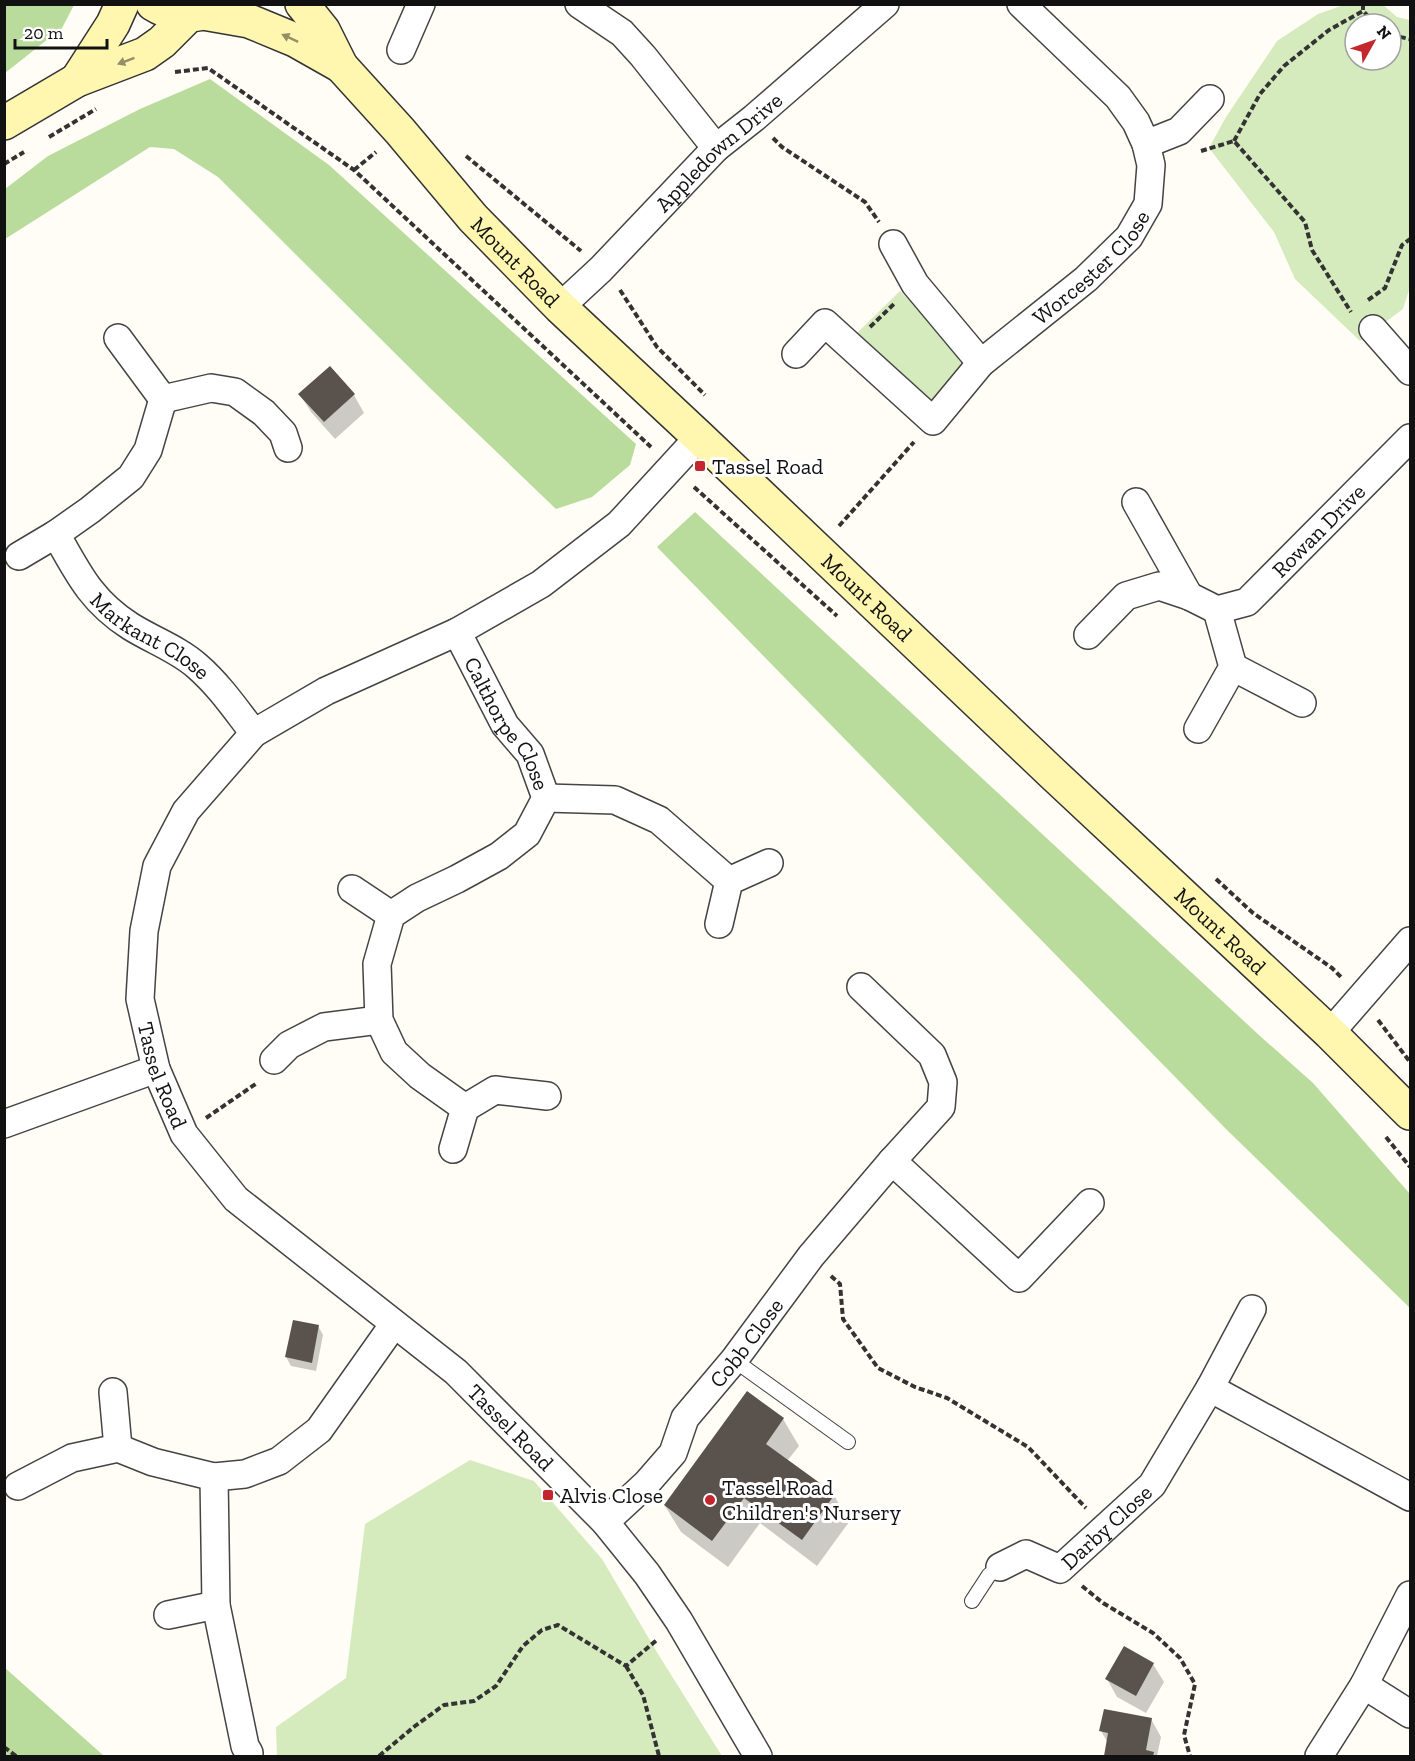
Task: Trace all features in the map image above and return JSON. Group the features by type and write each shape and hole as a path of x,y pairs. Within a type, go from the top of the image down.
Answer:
{"street":[{"path":"77,80 122,4"},
{"name":"Mount Road","path":"153,4 165,12 204,11 249,21 295,40 341,66"},
{"name":"Mount Road","path":"302,4 323,30 341,66 400,131 473,218 560,307 1330,1033 1410,1113"},
{"path":"402,50 421,4"},
{"path":"579,4 622,33 716,148"},
{"name":"Appledown Drive","path":"560,307 601,269 716,148 754,118 885,4"},
{"path":"1021,4 1118,97 1136,122 1148,155 1179,131 1210,99"},
{"path":"4,123 77,80 145,54 204,11"},
{"name":"Worcester Close","path":"933,421 981,363 1086,279 1129,237 1148,204 1148,155"},
{"path":"893,244 915,284 981,363"},
{"path":"796,354 825,323 933,421"},
{"path":"1373,329 1410,371"},
{"path":"118,338 163,399"},
{"path":"163,399 212,388 235,392 283,433 288,448"},
{"path":"12,558 57,534 131,477 148,450 163,399"},
{"name":"Tassel Road","path":"699,437 673,468 619,524 541,584 457,632 327,691 254,733 186,811 157,866 144,932 140,999 156,1069 184,1134 236,1199 456,1372 605,1522 647,1574 679,1621 758,1756"},
{"name":"Rowan Drive","path":"1217,610 1247,602 1410,438"},
{"path":"1136,502 1189,596"},
{"name":"Markant Close","path":"57,534 87,588 106,609 129,626 196,664 216,684 254,733"},
{"path":"1088,635 1126,596 1159,586 1189,596 1217,610 1233,667 1198,729"},
{"name":"Calthorpe Close","path":"391,915 417,898 499,856 527,834 546,798 530,754 505,725 457,632"},
{"path":"1233,667 1302,703"},
{"path":"546,798 615,800 659,820 729,881"},
{"path":"729,881 769,863"},
{"path":"719,924 729,881"},
{"path":"352,889 391,915 377,964 379,1020 394,1052 420,1076 465,1108"},
{"path":"1330,1033 1410,941"},
{"name":"Cobb Close","path":"605,1522 646,1484 673,1453 685,1418 734,1360 812,1256 941,1107 943,1082 932,1055 861,987"},
{"path":"274,1060 289,1045 324,1027 379,1020"},
{"path":"4,1124 156,1069"},
{"path":"453,1149 465,1108 495,1090 547,1095"},
{"path":"892,1161 1019,1278 1090,1203"},
{"name":"Darby Close","path":"1000,1567 1026,1554 1060,1569 1152,1485 1210,1388 1252,1309"},
{"path":"11,1491 72,1458 118,1448 153,1462 214,1477 245,1474 279,1461 319,1430 394,1323"},
{"path":"1210,1388 1410,1497"},
{"path":"113,1392 118,1448"},
{"path":"214,1477 216,1605 245,1746 249,1753"},
{"path":"1319,1756 1364,1684 1410,1595"},
{"path":"168,1616 216,1605"},
{"path":"1364,1684 1410,1714"}],"lane":[{"path":"734,1360 848,1442"},
{"name":"Darby Close","path":"972,1601 989,1575 1000,1567"}],"path":[{"path":"1234,141 1260,94 1284,66 1329,30 1363,11 1363,4"},
{"path":"166,74 208,68 354,170 673,468 841,620"},
{"path":"45,139 105,104"},
{"path":"754,118 782,147 865,202 893,244"},
{"path":"1148,155 1234,141"},
{"path":"1234,141 1305,222 1312,250 1351,312 1373,329"},
{"path":"4,164 25,151"},
{"path":"354,170 376,151"},
{"path":"460,152 601,269 618,286 657,347 706,396"},
{"path":"1351,312 1385,288 1402,245 1410,239"},
{"path":"850,346 915,284"},
{"path":"816,549 933,421"},
{"path":"834,518 841,524"},
{"path":"1209,872 1253,913 1332,968 1361,997 1410,1062"},
{"path":"184,1134 263,1080 274,1060"},
{"path":"1385,1136 1410,1167"},
{"path":"812,1256 840,1284 843,1319 878,1368 915,1387 947,1398 1028,1447 1082,1506 1110,1522"},
{"path":"1060,1569 1103,1603 1153,1633 1180,1658 1195,1684 1184,1735 1190,1756"},
{"path":"626,1666 679,1621"},
{"path":"380,1756 444,1705 474,1701 496,1686 523,1646 542,1630 558,1625 626,1666 643,1695 659,1756"},
{"path":"4,1747 16,1756"}],"green space":[{"path":"5,4 74,5 62,28 5,73"},
{"path":"1344,5 1383,5 1391,12 1343,12 1343,72 1403,72 1403,18 1410,20 1410,287 1403,309 1360,341 1295,279 1274,232 1209,148 1226,117 1277,41 1318,14"},
{"path":"210,79 329,165 636,444 630,465 592,497 556,509 432,390 218,177 174,149 150,147 5,239 5,189 48,156 140,109"},
{"path":"900,291 973,363 925,411 854,336"},
{"path":"695,512 1313,1083 1410,1194 1410,1308 1226,1129 657,547"},
{"path":"470,1460 534,1481 602,1559 722,1756 277,1756 276,1727 346,1678 365,1524"},
{"path":"4,1667 104,1756 5,1756"}],"building":[{"path":"330,366 355,394 324,422 298,394"},
{"path":"293,1320 319,1325 312,1363 285,1357"},
{"path":"747,1391 784,1418 766,1444 835,1494 802,1540 744,1498 712,1541 664,1505"},
{"path":"1124,1646 1154,1663 1136,1696 1105,1679"},
{"path":"1104,1709 1152,1718 1146,1750 1154,1752 1153,1756 1104,1756 1108,1733 1099,1731"}],"place":[{"name":"Tassel Road","path":"700,466"},
{"name":"Alvis Close","path":"548,1495"},
{"name":"Tassel Road Children's Nursery","path":"710,1500"}]}
